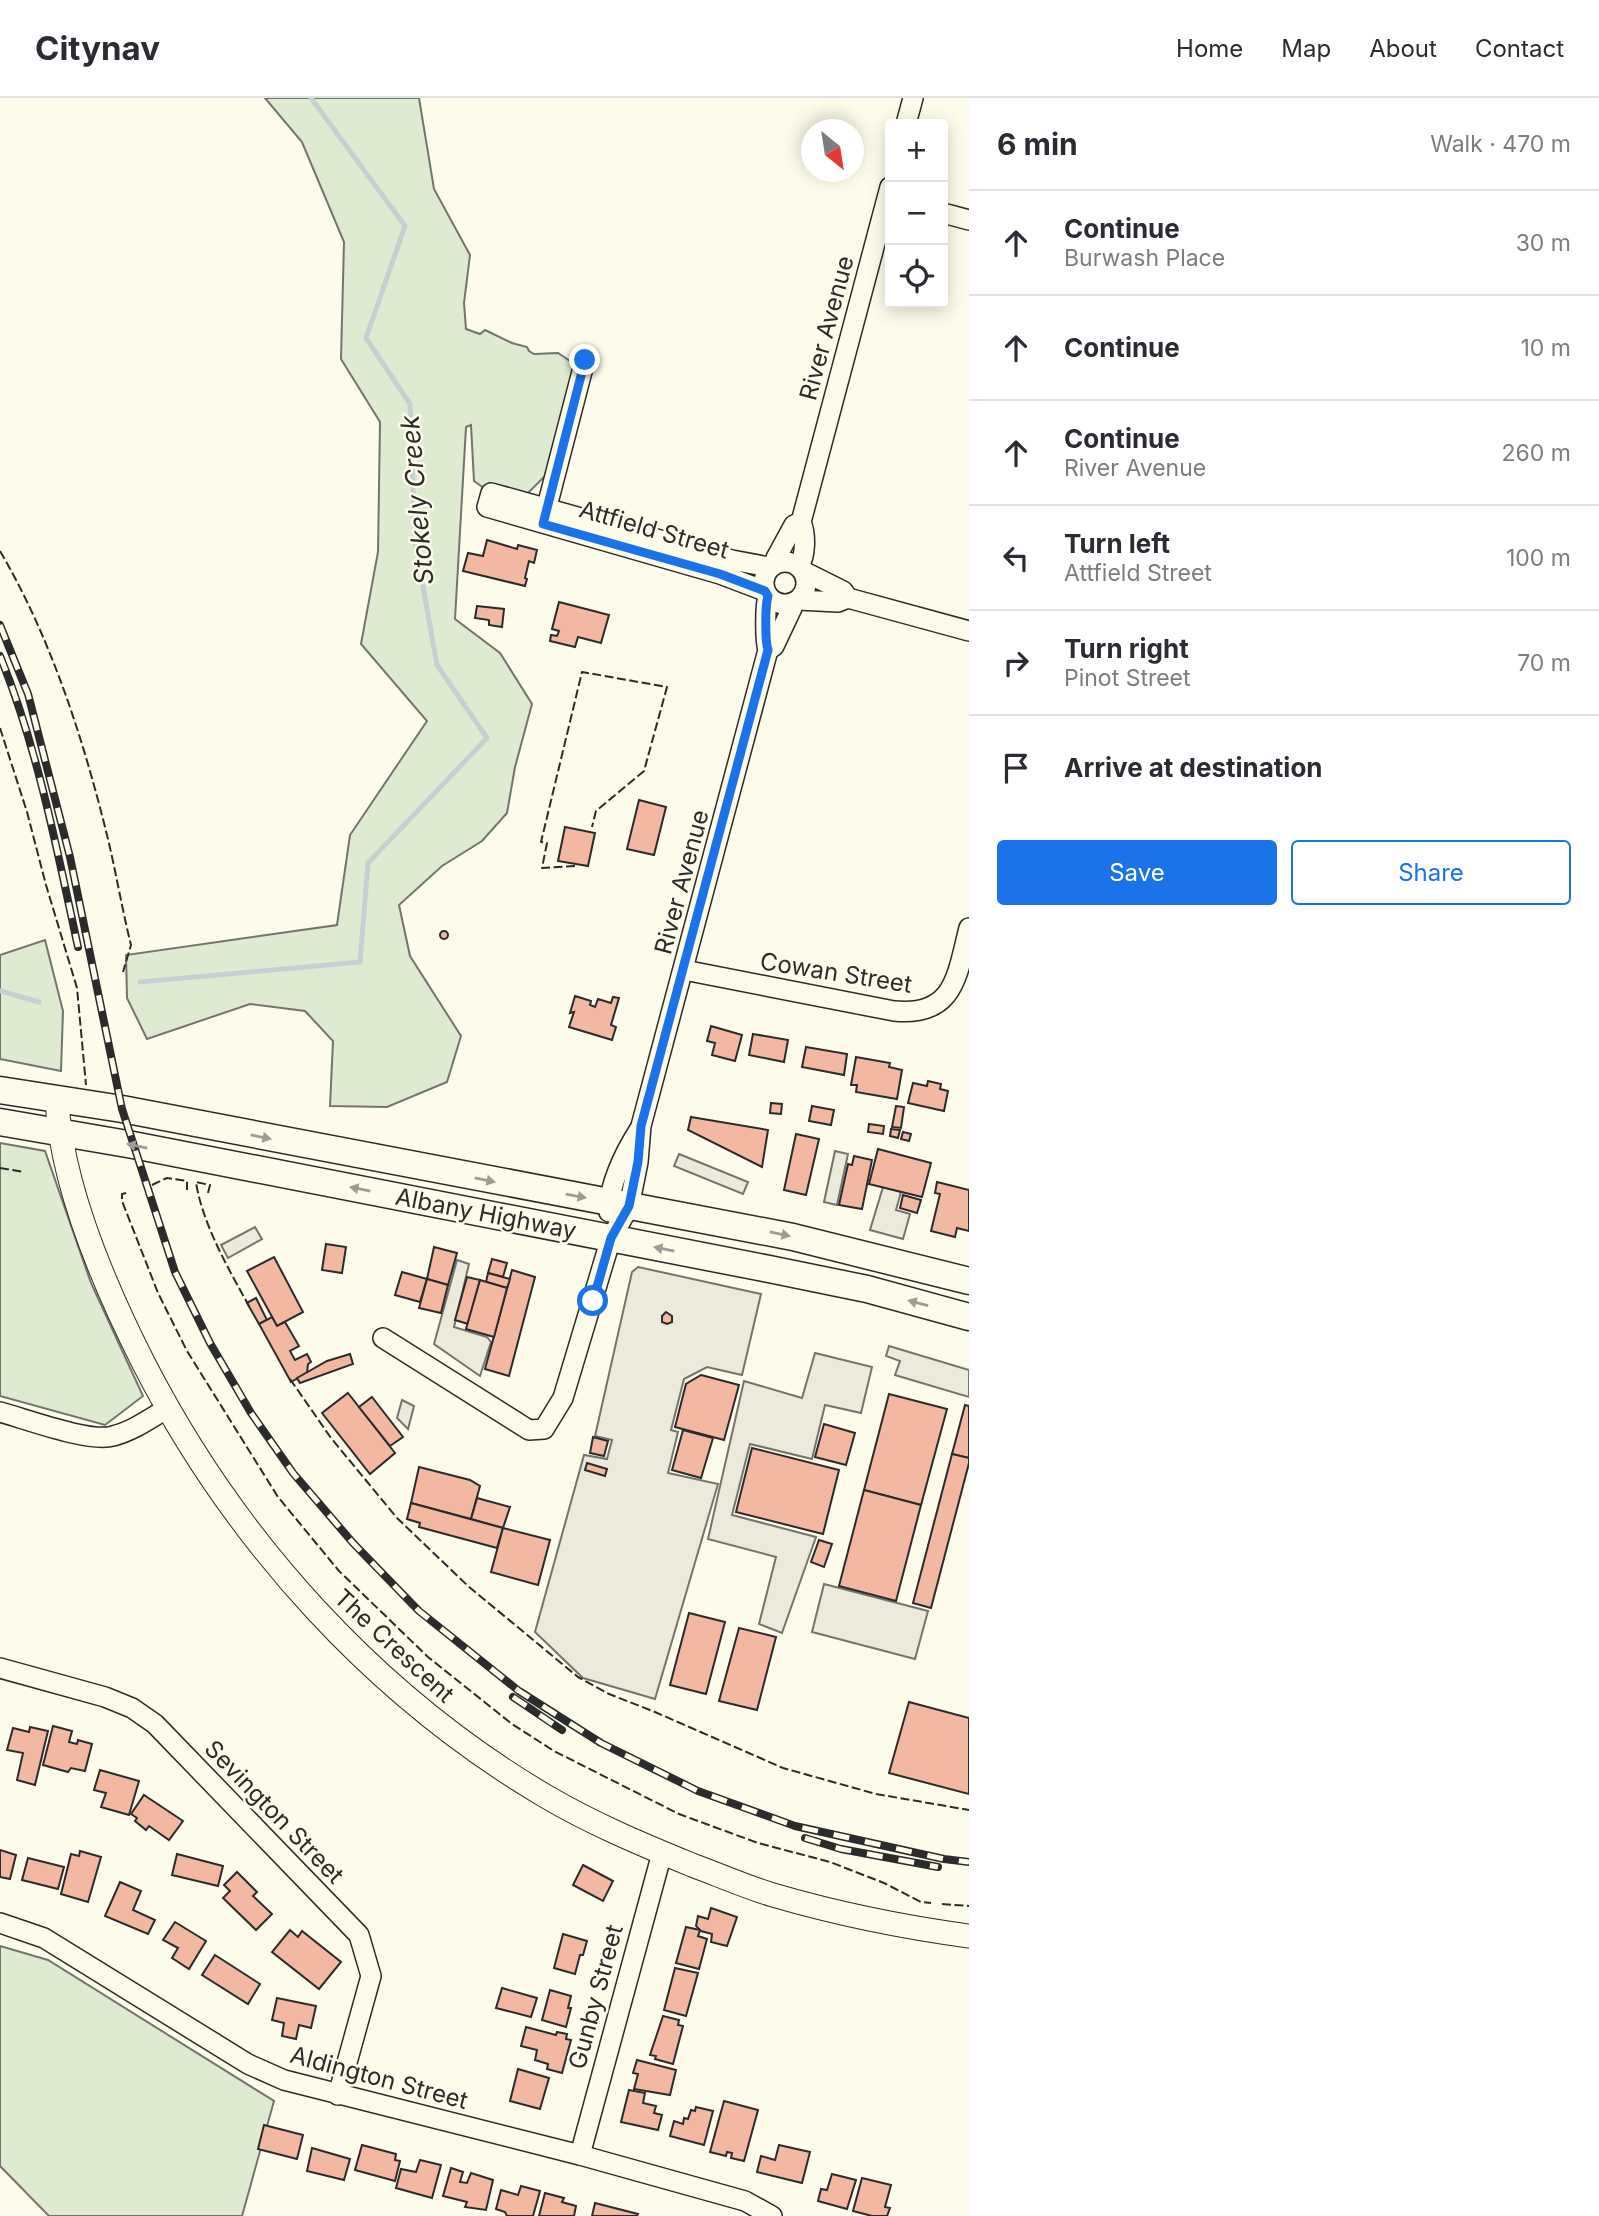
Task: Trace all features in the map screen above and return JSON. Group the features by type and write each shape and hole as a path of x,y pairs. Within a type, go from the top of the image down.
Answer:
{"highway":[{"name":"Albany Highway","path":"0,1090 122,1110 793,1237 969,1281"},
{"name":"Albany Highway","path":"0,1122 221,1162 843,1284 969,1317"},
{"path":"221,1162 225,1130"}],"main road":[{"name":"The Crescent","path":"57,1100 59,1132 82,1214 108,1286 134,1344 194,1455 275,1564 329,1624 387,1679 449,1731 516,1778 570,1810 662,1853 762,1892 817,1908 868,1920 969,1936"}],"street":[{"path":"907,119 913,98"},
{"name":"River Avenue","path":"801,569 804,529 801,522 885,210"},
{"path":"948,214 969,220"},
{"path":"545,516 585,360"},
{"name":"Attfield Street","path":"489,500 720,574 767,594"},
{"name":"Attfield Street","path":"545,516 732,559 773,565"},
{"name":"River Avenue","path":"773,565 794,525 801,522"},
{"path":"848,598 838,602 779,603 767,594 764,579 773,565 788,561 843,592 848,598 969,631"},
{"path":"795,601 805,589 806,583 801,569"},
{"name":"River Avenue","path":"383,1338 529,1430 544,1429 563,1398 619,1204 638,1162 641,1126 768,650 765,642 767,594"},
{"name":"River Avenue","path":"768,650 774,646 795,601"},
{"name":"Cowan Street","path":"684,970 894,1011 923,1010 939,1004 948,995 956,979 969,928"},
{"path":"0,1412 78,1433 107,1437 124,1432 168,1408"},
{"name":"Sevington Street","path":"0,1668 105,1697 132,1708 155,1724 359,1936 370,1976 338,2095"},
{"name":"Gunby Street","path":"580,2155 662,1853"},
{"name":"Aldington Street","path":"0,1923 44,1938 248,2064 284,2080 580,2155 745,2201 772,2216"}],"green space":[{"path":"265,98 419,98 434,189 470,255 464,303 466,329 480,334 485,330 527,347 534,354 558,353 576,365 545,476 528,493 491,493 474,481 471,425 466,427 455,619 500,653 532,704 515,767 507,813 482,841 442,866 399,905 410,956 461,1036 447,1082 387,1107 330,1106 333,1041 305,1011 250,1004 147,1039 127,998 126,955 337,925 350,835 427,721 361,644 378,552 380,422 341,359 344,242 302,142"},
{"path":"45,940 63,1011 61,1071 0,1059 0,955"},
{"path":"0,1143 45,1151 91,1283 143,1396 105,1425 0,1396"},
{"path":"0,1946 48,1960 274,2101 242,2216 49,2216 0,2166"}],"shaded area":[{"path":"835,1151 848,1154 837,1205 824,1202"},
{"path":"679,1154 748,1182 743,1194 674,1166"},
{"path":"883,1187 901,1192 896,1210 910,1214 903,1239 870,1230"},
{"path":"255,1227 262,1239 228,1258 221,1245"},
{"path":"457,1260 469,1264 454,1327 487,1337 491,1342 480,1376 434,1344"},
{"path":"638,1267 761,1294 742,1375 707,1367 684,1379 671,1430 678,1432 668,1473 718,1484 655,1699 583,1678 535,1632 584,1455 607,1459 612,1440 595,1436 632,1272"},
{"path":"889,1346 969,1370 969,1397 895,1375 900,1361 886,1356"},
{"path":"815,1353 872,1367 861,1413 825,1405 812,1459 750,1444 732,1515 816,1537 782,1633 759,1624 776,1557 708,1539 744,1381 802,1398"},
{"path":"402,1400 414,1406 408,1429 397,1418"},
{"path":"824,1584 928,1611 915,1659 812,1632"}],"building":[{"path":"487,540 517,549 518,545 537,550 534,563 529,561 525,586 463,571 468,553 483,556"},
{"path":"559,602 609,615 601,643 578,637 575,647 550,641 551,635 557,636 559,631 552,629"},
{"path":"477,606 504,609 502,627 489,625 489,620 475,618"},
{"path":"639,800 666,807 654,855 627,849"},
{"path":"565,827 595,833 588,866 558,861"},
{"path":"444,931 448,935 444,939 440,935"},
{"path":"575,996 591,1001 590,1005 595,1007 598,999 611,1003 613,997 619,998 611,1025 616,1027 612,1040 569,1027"},
{"path":"711,1026 742,1035 735,1061 712,1055 715,1043 707,1041"},
{"path":"753,1034 788,1040 784,1062 749,1055"},
{"path":"806,1047 847,1054 844,1075 802,1067"},
{"path":"856,1057 890,1063 889,1067 902,1070 897,1099 856,1092 857,1085 851,1085"},
{"path":"928,1081 941,1084 940,1089 948,1091 944,1111 908,1103 913,1083 927,1086"},
{"path":"771,1103 782,1104 781,1114 770,1113"},
{"path":"812,1106 834,1110 831,1125 809,1121"},
{"path":"896,1106 904,1107 901,1128 892,1127"},
{"path":"691,1117 768,1130 762,1167 688,1130"},
{"path":"869,1124 884,1126 883,1134 868,1132"},
{"path":"891,1129 900,1130 898,1138 890,1136"},
{"path":"903,1132 911,1134 909,1141 901,1139"},
{"path":"796,1134 819,1139 806,1195 784,1190"},
{"path":"878,1149 931,1163 922,1197 869,1184"},
{"path":"854,1156 872,1160 862,1209 839,1205 848,1164 852,1165"},
{"path":"937,1182 969,1190 969,1231 957,1228 955,1237 931,1231 940,1194 935,1193"},
{"path":"903,1195 921,1200 917,1213 900,1208"},
{"path":"326,1244 346,1247 342,1273 322,1270"},
{"path":"434,1247 457,1253 448,1285 427,1279"},
{"path":"274,1257 303,1312 277,1326 247,1271"},
{"path":"492,1259 507,1263 503,1277 488,1273"},
{"path":"512,1270 535,1277 509,1376 485,1369"},
{"path":"402,1272 427,1279 420,1302 395,1295"},
{"path":"488,1273 510,1279 507,1288 486,1282"},
{"path":"467,1277 480,1280 468,1324 455,1320"},
{"path":"427,1279 448,1285 441,1313 419,1308"},
{"path":"480,1280 507,1288 494,1337 466,1329"},
{"path":"256,1298 267,1320 259,1324 247,1303"},
{"path":"666,1312 672,1316 672,1322 667,1324 662,1322 662,1316"},
{"path":"272,1317 277,1326 285,1322 299,1346 290,1351 295,1360 307,1354 311,1362 308,1364 307,1373 291,1382 259,1324"},
{"path":"350,1354 353,1364 300,1383 297,1378 327,1361"},
{"path":"701,1375 739,1385 724,1440 675,1427 686,1384"},
{"path":"348,1393 395,1453 370,1474 322,1413"},
{"path":"889,1394 947,1409 921,1505 864,1490"},
{"path":"372,1397 403,1437 390,1446 359,1407"},
{"path":"965,1405 969,1406 969,1458 952,1454"},
{"path":"824,1424 855,1433 846,1465 815,1457"},
{"path":"683,1430 713,1438 701,1478 672,1470"},
{"path":"593,1437 608,1441 604,1456 590,1453"},
{"path":"752,1448 839,1470 823,1534 736,1512"},
{"path":"952,1454 969,1458 969,1463 931,1608 913,1603"},
{"path":"587,1463 607,1469 605,1476 585,1470"},
{"path":"419,1467 470,1480 480,1486 471,1519 411,1503"},
{"path":"864,1490 921,1505 896,1601 839,1586"},
{"path":"477,1498 510,1507 503,1528 471,1519"},
{"path":"411,1503 503,1528 497,1548 419,1527 420,1523 407,1519"},
{"path":"503,1528 550,1540 538,1585 491,1572"},
{"path":"819,1540 832,1544 824,1567 811,1562"},
{"path":"689,1613 725,1622 706,1694 670,1685"},
{"path":"739,1628 776,1637 757,1710 719,1701"},
{"path":"909,1702 969,1718 969,1794 889,1773"},
{"path":"53,1726 72,1731 69,1742 77,1744 78,1740 92,1744 85,1771 71,1768 68,1772 43,1765"},
{"path":"30,1727 48,1731 35,1785 17,1780 23,1753 7,1750 13,1728 29,1732"},
{"path":"100,1770 139,1781 129,1815 101,1807 106,1793 94,1790"},
{"path":"144,1795 183,1821 169,1840 149,1826 146,1830 131,1814"},
{"path":"0,1850 16,1855 10,1879 0,1877"},
{"path":"80,1851 101,1857 88,1902 61,1894 71,1854 79,1856"},
{"path":"177,1854 223,1866 218,1886 172,1875"},
{"path":"28,1858 64,1867 58,1889 22,1880"},
{"path":"583,1865 613,1881 603,1901 573,1885"},
{"path":"237,1872 257,1892 253,1896 272,1914 256,1930 223,1898 230,1891 224,1885"},
{"path":"120,1882 141,1891 133,1910 155,1920 148,1934 105,1916"},
{"path":"711,1908 737,1917 727,1946 711,1942 712,1934 701,1931 696,1926 698,1916 708,1919"},
{"path":"175,1922 206,1941 189,1969 172,1958 178,1948 163,1940"},
{"path":"686,1927 700,1930 698,1936 707,1939 699,1969 676,1963"},
{"path":"290,1930 298,1937 302,1931 341,1962 319,1989 272,1952"},
{"path":"563,1934 587,1941 575,1974 554,1968"},
{"path":"215,1955 260,1984 248,2004 202,1975"},
{"path":"675,1968 698,1973 686,2016 664,2010"},
{"path":"502,1988 537,1998 531,2017 496,2008"},
{"path":"550,1990 571,1996 566,2027 542,2020"},
{"path":"277,1998 316,2006 311,2028 299,2025 296,2039 282,2036 284,2023 272,2020"},
{"path":"663,2016 679,2020 678,2025 683,2026 673,2064 650,2055"},
{"path":"526,2027 556,2035 557,2032 567,2034 566,2039 571,2040 562,2073 547,2069 548,2064 535,2060 537,2050 521,2046"},
{"path":"637,2060 676,2070 670,2095 634,2089 638,2074 633,2073"},
{"path":"518,2069 549,2078 540,2109 510,2101"},
{"path":"629,2090 645,2093 643,2103 656,2106 654,2113 662,2115 658,2130 621,2122"},
{"path":"724,2101 758,2110 744,2161 731,2158 732,2153 727,2152 726,2156 710,2152"},
{"path":"696,2107 713,2111 704,2145 670,2136 674,2121 683,2124 684,2118 688,2119 691,2110 695,2111"},
{"path":"264,2125 303,2135 297,2159 258,2149"},
{"path":"362,2145 396,2154 395,2160 400,2161 395,2181 355,2170"},
{"path":"779,2145 810,2152 802,2183 757,2172 761,2156 775,2160"},
{"path":"312,2148 350,2159 344,2180 307,2171"},
{"path":"420,2160 441,2165 432,2198 396,2188 401,2169 416,2172"},
{"path":"451,2168 463,2172 460,2182 467,2183 471,2173 493,2180 486,2210 465,2207 467,2202 443,2196"},
{"path":"832,2174 856,2180 847,2209 818,2201 821,2189 827,2190"},
{"path":"862,2178 891,2185 885,2207 890,2208 887,2216 872,2216 853,2211"},
{"path":"521,2186 540,2191 533,2216 507,2216 505,2212 496,2209 501,2190 518,2195"},
{"path":"545,2193 564,2198 562,2202 576,2206 574,2216 539,2216"},
{"path":"595,2203 638,2214 592,2216"}],"waterway":[{"name":"Stokely Creek","path":"140,982 360,962 368,863 487,738 437,665 415,542 410,404 366,338 405,226 311,98"},
{"path":"0,991 39,1002"}],"railway":[{"path":"0,625 28,694 70,857 122,1109 175,1272 210,1343 251,1413 293,1473 353,1543 419,1611 519,1691 601,1743 698,1791 795,1826 944,1859 969,1862"},
{"path":"0,656 36,763 78,947"},
{"path":"513,1697 562,1730"},
{"path":"805,1838 841,1849 938,1867"}],"fence":[{"path":"0,551 35,618 50,654 87,762 107,835 131,945 123,972"},
{"path":"575,866 542,868 547,843 541,842 582,672 667,687 644,771 596,811 592,827"},
{"path":"0,728 77,988 86,1085"},
{"path":"0,1168 24,1172"},
{"path":"152,1185 167,1178 187,1181 187,1190"},
{"path":"208,1193 210,1185 196,1182 210,1230 249,1306"},
{"path":"126,1193 122,1194 122,1201 158,1293 187,1351 278,1497 339,1571 428,1657 512,1724 554,1751 679,1814 758,1843 830,1862 884,1883 921,1902 931,1903"},
{"path":"290,1379 331,1438 397,1518 468,1586 578,1677 609,1694 783,1768 876,1794 969,1810"},
{"path":"942,1904 969,1906"}],"route":[{"path":"585,360 543,524 742,581 765,591 768,596 765,642 768,650 641,1126 638,1162 629,1206 611,1238 593,1301"}]}
